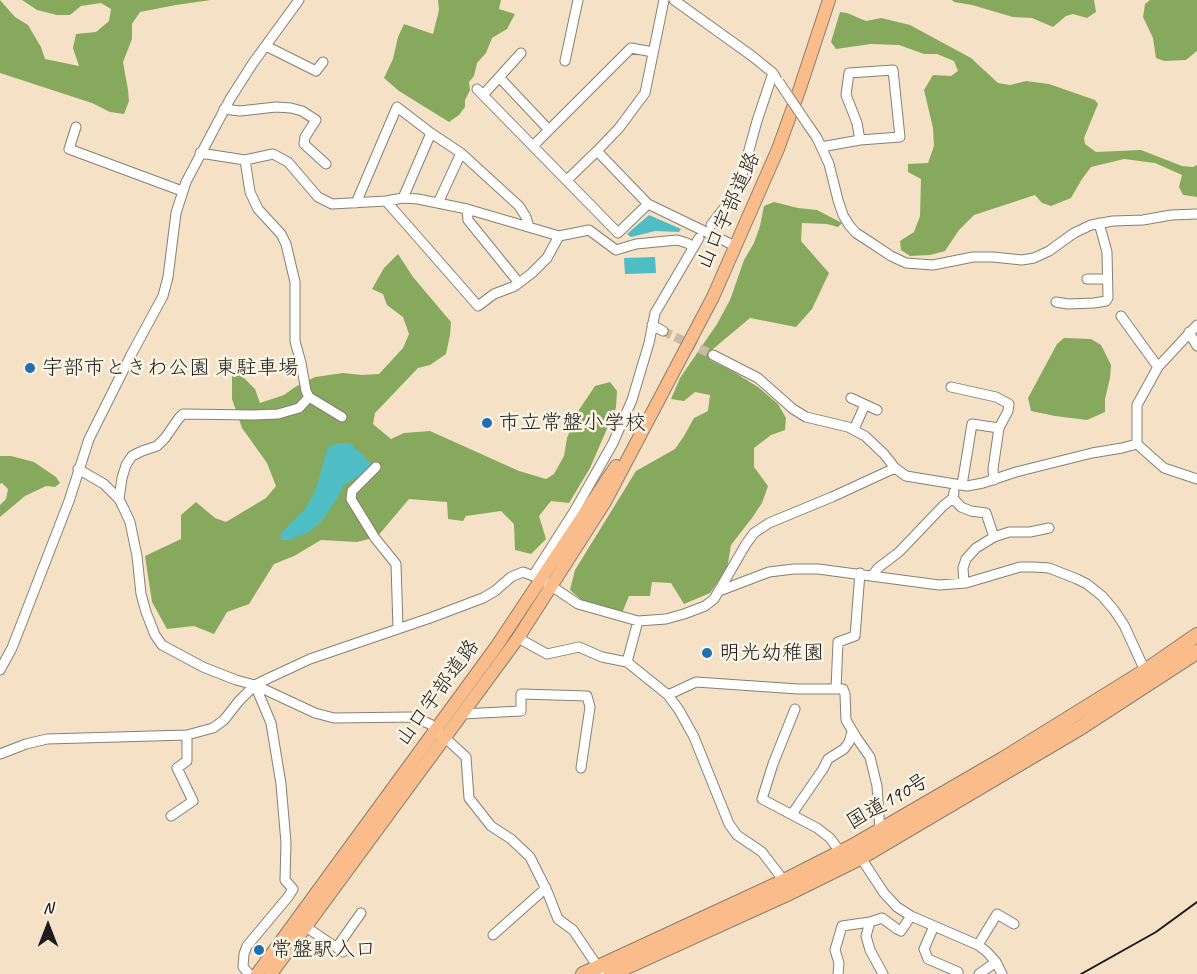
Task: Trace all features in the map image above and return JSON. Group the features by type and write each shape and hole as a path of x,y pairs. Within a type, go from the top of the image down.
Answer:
{"highway":[{"name":"国道190号","path":"605,972 784,881 851,852 1080,728 1148,677 1197,635"},
{"name":"国道190号","path":"583,974 605,972 785,895 880,831 1148,677 1197,652"}],"main road":[{"name":"山口宇部道路","path":"271,974 441,733 542,580 605,502 713,297 778,149 829,0"},
{"name":"山口宇部道路","path":"257,974 441,733 462,714 518,638 542,580"}],"street":[{"path":"0,670 12,648 69,501 89,439 163,296 168,277 176,213 182,191 224,109 299,0"},
{"path":"565,61 578,0"},
{"path":"567,180 619,128 645,93 664,0"},
{"path":"674,0 776,78 821,147 829,164 843,215 849,225 856,233 906,263 933,265 973,257 1022,260 1034,258 1082,229 1099,223 1197,214"},
{"path":"266,46 316,72 323,62"},
{"path":"533,146 631,48 653,52"},
{"path":"521,53 499,77 480,92 618,233 648,204"},
{"path":"821,147 860,140 900,137 893,70 849,73 846,95 857,123 860,140"},
{"path":"499,77 549,130"},
{"path":"711,225 738,190 757,121 776,78"},
{"path":"224,109 240,111 276,107 302,111 316,120 305,137 304,144 327,164"},
{"path":"356,203 397,107 461,153 519,206 529,226"},
{"path":"76,127 69,149 182,191"},
{"path":"403,198 431,133"},
{"path":"597,151 648,204 735,246"},
{"path":"200,153 245,160 273,154 288,162 318,197 332,204 403,198 438,203 467,209 559,236 589,230 616,250 636,244 677,240 687,243 696,242 655,314 632,400 613,443 575,510 542,580"},
{"path":"438,203 461,153"},
{"path":"245,160 250,192 258,209 281,234 286,244 295,282 295,341 302,363 306,391 309,397 342,417"},
{"path":"386,201 478,306 494,294 515,286 532,273 547,258 559,236"},
{"path":"467,209 468,220 519,283"},
{"path":"1056,302 1094,303 1106,301 1108,298 1107,252 1099,223"},
{"path":"1087,279 1107,279"},
{"path":"1121,316 1158,367"},
{"path":"652,325 663,331"},
{"path":"1197,325 1158,367 1137,405 1137,444 1164,468 1197,479"},
{"path":"1189,332 1197,346"},
{"path":"713,355 758,378 793,409 806,417 854,429 865,436 895,468 906,476 959,485 983,483 1016,472 1137,444"},
{"path":"951,387 996,397 1010,404 999,428 993,469 994,480"},
{"path":"119,499 124,471 132,456 157,446 183,414 278,414 298,408 309,397"},
{"path":"851,398 877,410"},
{"path":"854,429 865,405"},
{"path":"872,576 953,498 959,485 972,424 999,428"},
{"path":"376,466 352,491 351,499 375,538 396,564 398,628"},
{"path":"0,754 47,739 187,735 213,729 255,685 310,659 483,598 512,577 523,572 542,580 578,604 638,621 666,619 705,606 714,599 746,544 754,533 769,523 895,468"},
{"path":"78,469 104,484 119,499 130,522 141,594 155,635 162,645 203,667 255,685 324,716 334,718 412,717 430,724 466,757 469,798 491,826 511,839 530,857 558,918 573,930 605,972"},
{"path":"953,498 961,507 986,513 994,537"},
{"path":"964,583 963,568 966,559 976,548 994,537 1010,532 1030,532 1048,528"},
{"path":"719,591 769,572 794,569 818,568 939,585 964,583 1020,567 1049,568 1088,584 1102,596 1124,625 1148,677"},
{"path":"836,689 838,642 855,636 860,573"},
{"path":"627,662 638,621"},
{"path":"518,638 547,654 579,647 602,657 627,662 668,695 694,737 729,824 737,835 762,852 784,881"},
{"path":"668,695 696,682 798,689 843,689 846,720 870,757 877,786 880,831"},
{"path":"249,974 243,967 244,954 248,946 293,889 285,880 286,843 281,784 271,723 255,685"},
{"path":"462,714 521,711 521,694 587,696 590,707 581,768"},
{"path":"795,709 762,799 817,828 851,852 890,900 910,916 978,945 996,962 1002,974"},
{"path":"792,814 828,759 844,749 852,732"},
{"path":"171,816 193,801 177,768 187,761 187,735"},
{"path":"493,935 546,888"},
{"path":"306,927 340,950 361,913"},
{"path":"978,945 997,914 1014,924"},
{"path":"838,974 839,963 836,950 842,926 882,918 901,931 910,916"},
{"path":"870,922 866,936 870,950 883,974"},
{"path":"934,926 924,949 928,959 958,972"},
{"path":"980,974 996,962"}],"green space":[{"path":"0,0 15,17 28,25 45,59 79,66 73,48 76,34 96,32 109,21 111,9 101,3 81,6 70,15 57,15 37,10 22,0 211,0 140,12 132,24 132,39 123,62 129,101 124,114 110,112 92,103 0,73"},
{"path":"438,0 501,0 499,9 515,14 507,29 492,38 469,82 470,90 465,100 465,107 449,122 399,91 384,78 393,59 398,37 404,24 433,34 439,10"},
{"path":"952,0 1094,0 1096,12 1087,18 1073,14 1066,16 1053,27 1032,18 1013,17"},
{"path":"1150,0 1197,0 1197,51 1186,60 1164,61 1156,58 1153,38 1143,17 1145,4"},
{"path":"840,12 866,21 881,18 910,25 971,58 998,83 1010,85 1026,81 1049,84 1095,100 1098,104 1084,138 1085,144 1096,152 1141,150 1182,166 1197,165 1197,197 1183,195 1179,187 1182,175 1155,163 1124,159 1091,167 1071,198 1051,206 1042,203 1035,195 974,215 959,230 945,251 930,255 910,256 901,250 900,241 914,232 920,216 921,179 908,172 908,164 928,163 934,146 933,128 924,90 933,75 951,76 958,71 954,61 937,54 924,54 899,45 871,44 836,49 831,42"},
{"path":"774,202 817,210 842,223 838,227 802,223 801,241 829,273 812,309 796,327 750,318 713,349 710,360 758,387 778,404 786,418 785,430 771,435 754,448 754,467 768,486 762,503 731,545 727,569 710,593 684,604 671,583 652,582 650,596 629,596 622,613 585,603 570,590 575,570 636,471 675,449 694,418 708,411 710,395 695,392 684,401 671,399 680,378 717,324 730,300 744,260 754,243 764,206"},
{"path":"398,254 413,277 451,322 450,335 446,354 430,365 418,368 375,413 373,424 391,439 404,433 430,431 519,471 546,479 554,474 564,456 567,438 577,413 595,386 610,382 617,391 616,408 590,468 569,503 551,501 539,516 546,539 531,554 515,550 514,524 501,511 466,516 463,521 448,519 447,502 409,499 377,537 357,542 321,540 294,556 274,564 249,604 227,612 214,634 194,626 167,629 152,602 145,556 181,539 181,515 196,502 215,518 226,522 266,498 276,486 267,463 242,428 232,399 232,374 240,374 255,389 260,403 284,395 315,377 343,373 379,374 403,348 409,334 403,317 387,305 383,294 372,289 384,268"},
{"path":"1064,338 1091,339 1101,345 1111,365 1105,412 1087,420 1031,411 1028,398 1057,344"},
{"path":"0,456 11,456 34,462 56,477 60,483 55,487 46,486 25,496 0,517 0,505 6,499 8,489 2,483 0,484"}],"water":[{"path":"649,215 681,229 679,232 655,231 631,237 627,234"},
{"path":"655,257 656,273 625,274 624,258"},
{"path":"339,443 349,443 372,464 371,469 344,485 320,523 309,532 289,540 280,540 282,532 305,509 316,489 328,447"}],"tunnel":[{"path":"663,331 713,355"}],"railway":[{"path":"1081,974 1156,932 1197,902"}],"place":[{"name":"宇部市ときわ公園 東駐車場","path":"30,368"},
{"name":"市立常盤小学校","path":"487,423"},
{"name":"明光幼稚園","path":"707,653"},
{"name":"常盤駅入口","path":"259,950"}]}
